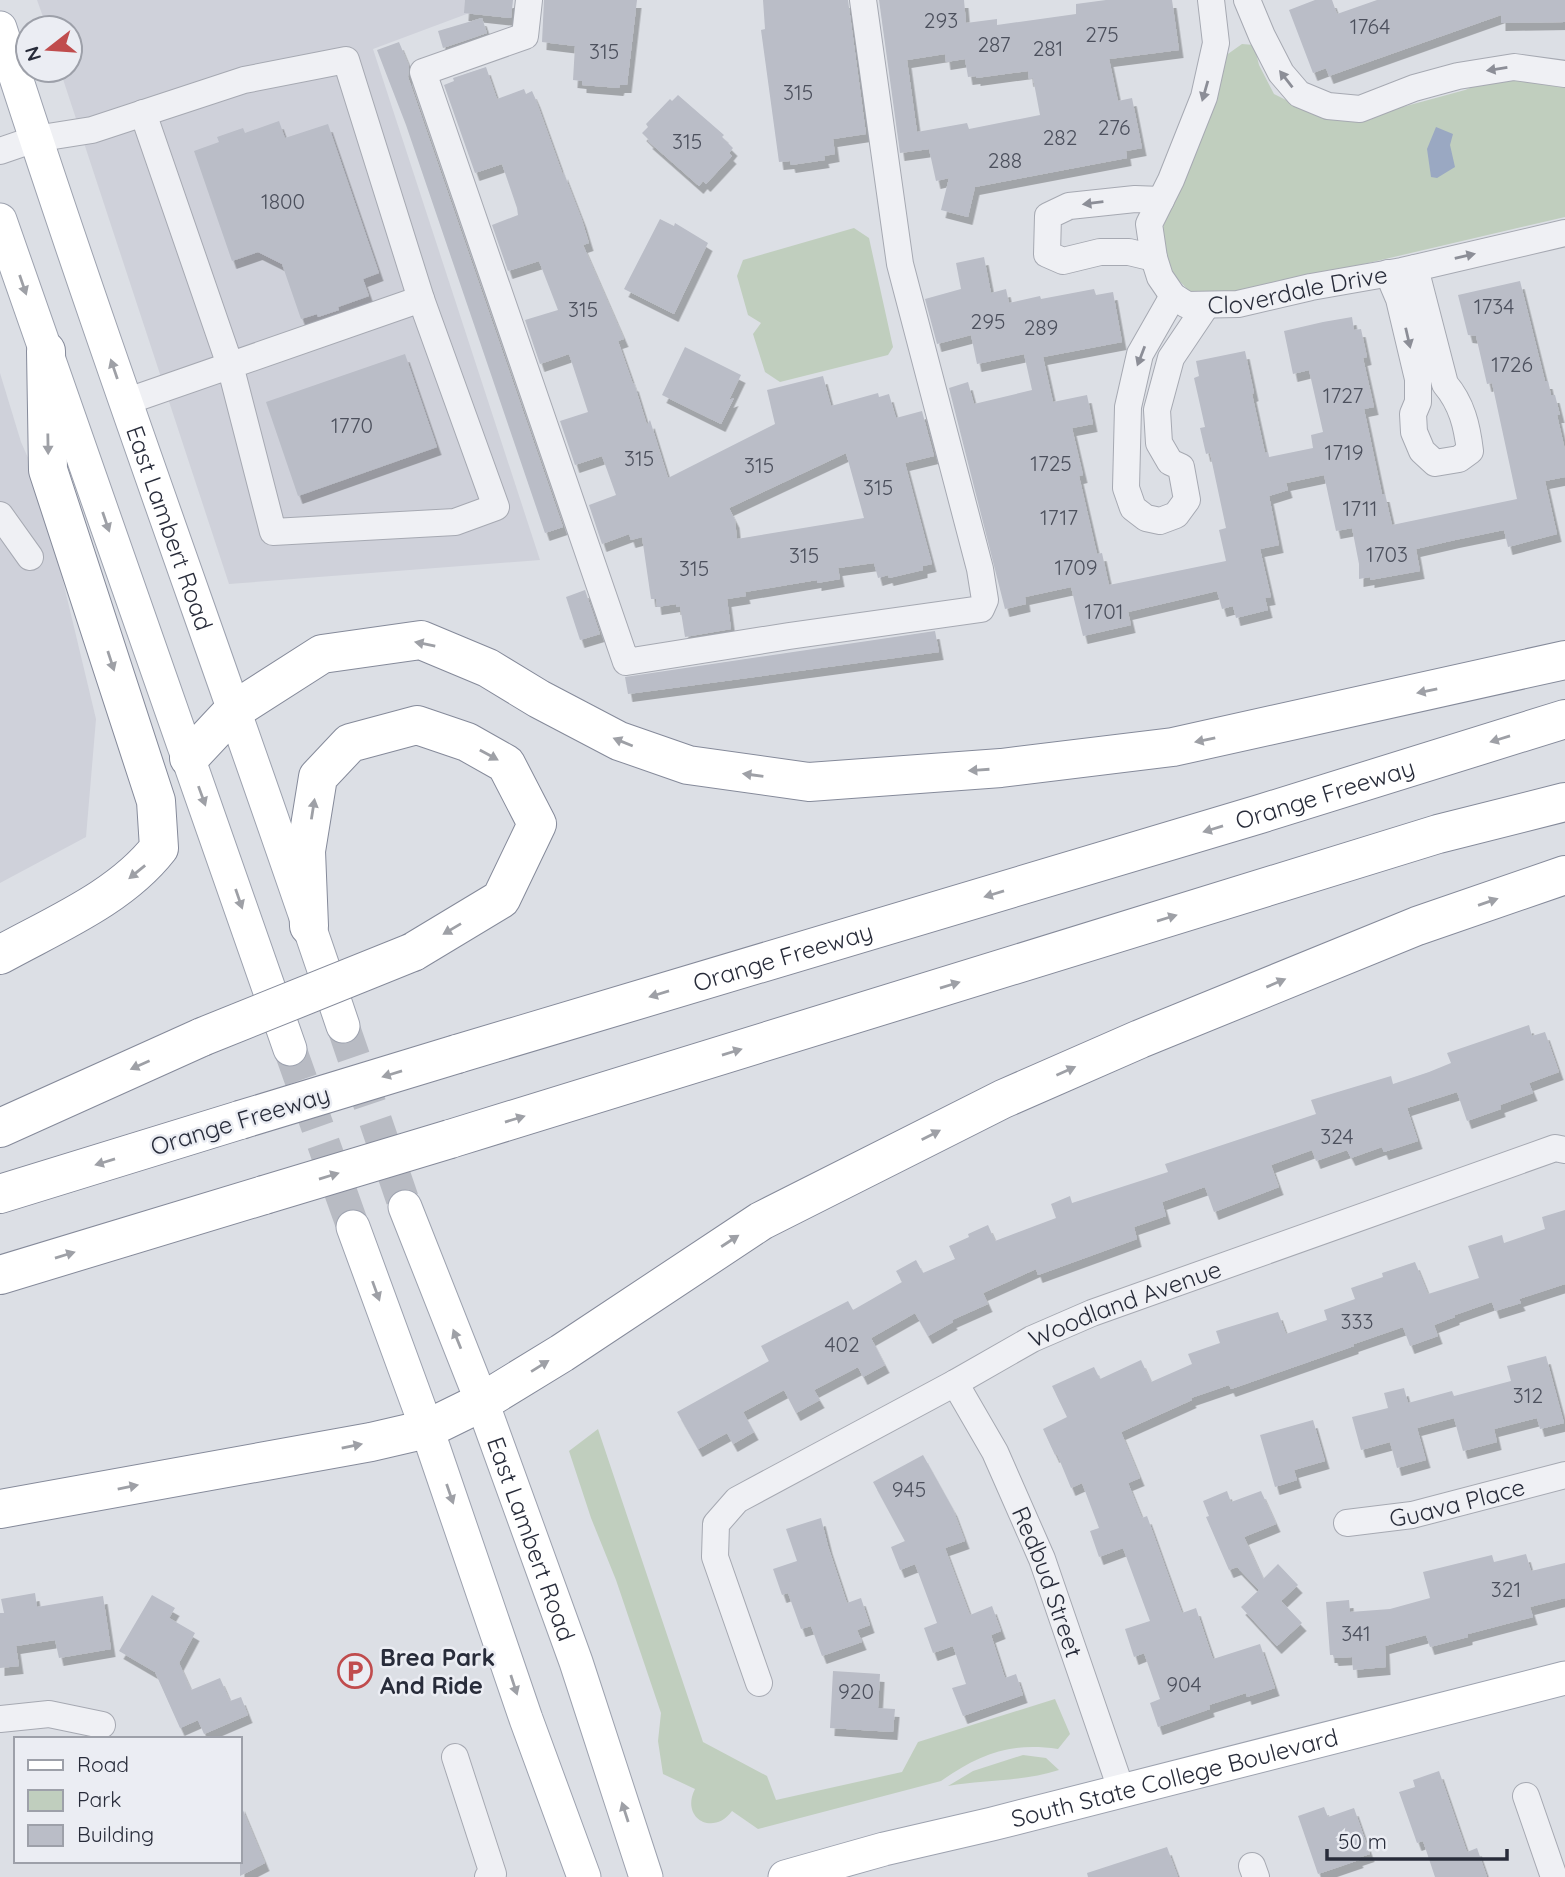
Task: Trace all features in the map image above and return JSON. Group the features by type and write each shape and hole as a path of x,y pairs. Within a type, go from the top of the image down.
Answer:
{"highway":[{"path":"0,955 99,900 143,869 159,848 156,801 48,470 46,351"},
{"path":"188,758 233,711 322,654 421,640 488,668 539,699 619,741 688,765 808,782 1001,768 1173,747 1565,660"},
{"name":"Orange Freeway","path":"0,1194 1260,814 1565,719"},
{"path":"0,1128 202,1037 413,952 501,899 537,824 506,764 467,743 417,725 350,743 318,777 306,851 309,926"},
{"path":"0,1275 1424,838 1565,802"},
{"path":"0,1510 427,1429 482,1402 562,1353 761,1221 1003,1099 1416,926 1565,875"}],"main road":[{"name":"East Lambert Road","path":"0,28 125,402 233,711 271,811 343,1026"},
{"path":"0,220 290,1049"},
{"name":"East Lambert Road","path":"405,1207 482,1402 576,1662 646,1877"},
{"path":"353,1227 584,1877"},
{"name":"South State College Boulevard","path":"785,1877 884,1849 1565,1678"}],"street":[{"path":"529,0 525,36 424,72 626,662 981,609 985,600 973,543 900,264 863,0"},
{"name":"Cloverdale Drive","path":"1211,0 1216,43 1204,97 1149,224 1153,258 1160,277 1172,296 1187,305 1238,304 1311,287 1415,268 1565,233"},
{"path":"1247,0 1281,73 1299,94 1328,106 1360,109 1414,88 1514,67 1565,74"},
{"path":"1216,43 1233,32 1247,30 1262,36"},
{"path":"0,151 35,139 92,130 143,113 244,80 346,60 421,299 496,507 455,522 272,532 230,365 143,113"},
{"path":"1153,258 1129,253 1100,252 1063,261 1047,254 1048,216 1069,206 1135,199 1161,200"},
{"path":"1388,273 1399,299 1418,379 1418,402 1413,414 1414,432 1422,451 1435,463 1459,459 1470,452 1466,425 1456,397 1446,384 1415,268"},
{"path":"1128,474 1148,464 1170,462 1181,467 1187,500 1176,515 1160,521 1146,518 1133,508 1126,488 1128,407 1140,354 1172,296"},
{"path":"125,402 421,299"},
{"path":"1170,462 1159,443 1157,410 1171,358 1206,306"},
{"path":"1418,402 1443,392 1456,397"},
{"path":"0,515 30,557"},
{"name":"Woodland Avenue","path":"759,1683 715,1557 716,1524 737,1500 1032,1339 1092,1313 1555,1147 1565,1150"},
{"name":"Redbud Street","path":"955,1383 995,1452 1042,1559 1122,1791"},
{"name":"Guava Place","path":"1347,1523 1412,1515 1565,1475"},
{"path":"0,1719 49,1714 102,1725"},
{"path":"455,1757 493,1874 488,1877"},
{"path":"1526,1796 1553,1877"}],"shaded area":[{"path":"37,0 489,0 488,6 373,49 540,560 229,584 65,84 84,84 84,14 42,14"},
{"path":"0,373 21,442 40,485 96,719 86,837 0,883"}],"green space":[{"path":"1242,44 1254,45 1259,65 1274,94 1318,116 1362,118 1465,90 1492,79 1565,81 1565,217 1261,288 1216,296 1189,291 1164,265 1159,238 1175,196 1198,149 1225,56"},
{"path":"854,228 869,238 893,347 888,355 780,382 765,372 753,334 761,323 748,315 737,276 743,260"},
{"path":"598,1429 703,1742 767,1776 776,1800 902,1772 918,1742 1055,1699 1070,1734 1058,1749 1025,1747 996,1752 941,1781 758,1829 732,1811 716,1823 701,1821 692,1808 695,1789 663,1774 658,1741 661,1713 569,1451"},
{"path":"1023,1755 1046,1758 1059,1770 1032,1777 948,1786 973,1771"}],"water":[{"path":"1436,127 1453,134 1450,145 1455,167 1437,178 1431,177 1427,149"}],"building":[{"path":"465,0 513,0 511,18 464,13"},
{"path":"544,0 637,0 627,85 620,85 619,88 582,85 582,81 573,80 575,46 542,42"},
{"path":"763,0 848,0 866,134 833,139 835,154 824,156 825,160 791,165 790,161 779,162 761,30 765,29"},
{"path":"879,0 964,0 966,23 997,19 997,25 1076,14 1076,4 1106,0 1172,0 1179,50 1109,59 1118,101 1132,98 1142,148 1126,151 1127,158 975,187 968,217 941,210 949,178 936,181 929,149 900,153","holes":["945,54 946,62 965,59 968,77 976,78 1028,71 1029,79 1033,78 1040,115 969,129 967,123 917,132 907,60"]},
{"path":"1315,0 1332,0 1337,14 1377,0 1565,0 1565,22 1501,23 1501,15 1329,76 1326,68 1313,73 1289,10"},
{"path":"482,18 487,33 443,48 438,31"},
{"path":"399,42 409,66 408,77 563,527 545,533 406,125 377,50"},
{"path":"486,67 497,99 524,89 526,94 532,91 582,220 589,243 583,245 624,339 618,341 647,425 650,420 668,478 775,424 767,390 823,376 831,406 878,393 879,397 889,394 896,418 922,411 934,456 905,463 932,564 923,566 923,570 889,578 888,575 878,578 874,563 838,568 840,579 817,583 817,580 745,592 746,596 727,599 731,629 685,637 680,606 676,607 676,604 657,607 656,599 651,599 642,537 631,540 629,534 602,544 589,505 616,495 602,456 575,465 560,421 588,412 569,354 540,364 525,320 558,310 539,261 508,271 492,225 518,215 517,208 502,164 475,173 444,85 454,81 453,78","holes":["846,453 864,518 737,539 735,520 729,508"]},
{"path":"678,95 724,135 722,137 733,148 729,153 732,156 706,184 703,181 699,186 642,133 648,127 646,124 670,99 672,101"},
{"path":"279,121 285,138 328,124 379,273 363,279 369,296 318,317 317,314 301,319 282,264 258,252 232,261 194,151 219,142 217,137 243,128 245,133"},
{"path":"660,219 674,226 675,223 708,243 674,314 624,289"},
{"path":"984,257 991,293 1006,289 1009,303 1094,289 1096,295 1113,292 1122,342 1043,357 1053,402 1087,395 1093,424 1072,428 1083,475 1079,476 1097,554 1102,553 1109,585 1226,561 1219,530 1226,528 1210,453 1206,454 1200,428 1205,427 1194,378 1199,376 1196,361 1245,351 1265,453 1268,452 1269,457 1313,448 1311,435 1323,432 1309,370 1293,374 1284,331 1323,322 1352,317 1354,330 1361,329 1367,357 1363,358 1374,407 1364,409 1382,494 1385,494 1392,525 1517,499 1492,383 1487,384 1476,336 1468,335 1458,295 1520,281 1545,381 1548,381 1551,395 1555,395 1560,415 1557,415 1565,450 1565,477 1545,481 1557,534 1508,547 1504,530 1455,540 1416,549 1420,571 1370,580 1370,577 1359,579 1352,528 1336,531 1324,475 1286,483 1288,490 1269,496 1279,545 1260,549 1271,597 1265,598 1268,610 1236,618 1233,606 1222,609 1217,591 1128,612 1131,625 1083,636 1071,587 1025,597 1026,604 1005,609 949,388 968,382 974,404 1032,390 1024,354 977,364 971,335 937,344 925,299 961,289 956,263"},
{"path":"685,347 741,375 729,400 734,398 721,424 662,395"},
{"path":"405,354 437,447 298,496 266,402"},
{"path":"585,590 600,634 580,640 566,597"},
{"path":"935,631 939,652 628,694 625,677"},
{"path":"1529,1025 1532,1036 1545,1032 1559,1072 1529,1083 1533,1093 1500,1105 1501,1109 1467,1121 1457,1092 1407,1108 1418,1141 1384,1152 1382,1147 1351,1158 1347,1150 1316,1161 1312,1150 1271,1165 1279,1187 1214,1212 1205,1187 1162,1202 1166,1216 1134,1227 1137,1239 1038,1275 1036,1269 983,1293 988,1304 952,1320 953,1322 928,1336 915,1313 871,1338 885,1365 863,1377 858,1367 814,1390 820,1400 796,1413 784,1390 743,1412 754,1432 733,1444 727,1433 698,1449 677,1412 769,1361 761,1346 848,1301 853,1310 902,1282 896,1271 916,1260 923,1273 955,1259 949,1246 969,1237 968,1234 988,1225 995,1241 1056,1218 1051,1204 1070,1196 1072,1203 1168,1172 1165,1164 1316,1114 1311,1100 1391,1076 1393,1084 1429,1072 1451,1063 1447,1053"},
{"path":"1565,1210 1565,1284 1519,1299 1521,1303 1495,1311 1492,1302 1455,1315 1434,1325 1438,1336 1410,1346 1403,1327 1231,1389 1229,1385 1191,1398 1192,1400 1121,1432 1140,1478 1128,1483 1142,1518 1147,1516 1182,1613 1196,1608 1213,1659 1260,1644 1275,1688 1247,1697 1246,1693 1209,1705 1210,1709 1158,1727 1150,1703 1160,1699 1144,1653 1134,1657 1125,1629 1150,1621 1123,1548 1099,1557 1090,1531 1099,1528 1082,1483 1071,1488 1043,1429 1067,1417 1052,1386 1094,1367 1100,1379 1141,1360 1151,1382 1192,1364 1188,1354 1220,1343 1216,1331 1278,1312 1286,1334 1327,1320 1324,1310 1355,1299 1351,1288 1383,1277 1382,1273 1415,1262 1428,1294 1479,1278 1468,1246 1502,1235 1504,1243 1545,1229 1542,1217"},
{"path":"1546,1356 1564,1423 1540,1429 1537,1418 1494,1429 1497,1442 1463,1451 1454,1418 1417,1428 1426,1460 1397,1468 1390,1442 1361,1450 1352,1417 1388,1408 1384,1393 1404,1388 1408,1403 1452,1391 1454,1396 1511,1381 1507,1366"},
{"path":"1313,1420 1325,1461 1294,1470 1297,1480 1275,1487 1260,1435"},
{"path":"923,1455 953,1509 965,1541 945,1548 970,1615 992,1606 1001,1631 991,1635 1005,1678 1016,1674 1023,1695 963,1716 952,1688 966,1684 953,1646 933,1653 924,1628 937,1623 915,1564 900,1570 891,1547 905,1541 873,1482"},
{"path":"1227,1491 1231,1502 1261,1491 1276,1524 1244,1537 1263,1579 1278,1564 1298,1585 1281,1601 1302,1623 1277,1646 1241,1607 1259,1590 1237,1567 1229,1570 1206,1517 1209,1516 1203,1501"},
{"path":"821,1518 847,1603 861,1598 870,1625 857,1630 862,1642 822,1656 811,1626 801,1629 788,1593 782,1595 773,1569 797,1561 786,1529"},
{"path":"1526,1554 1531,1571 1565,1563 1565,1598 1530,1607 1533,1617 1430,1647 1426,1635 1385,1646 1386,1667 1353,1670 1352,1657 1334,1658 1330,1655 1326,1602 1349,1600 1350,1612 1390,1609 1430,1598 1423,1572 1492,1555 1494,1562"},
{"path":"35,1593 37,1607 103,1596 111,1649 59,1658 55,1640 16,1646 19,1666 0,1668 0,1613 4,1613 1,1599"},
{"path":"152,1595 175,1608 169,1618 195,1633 179,1663 191,1690 220,1678 230,1701 241,1697 248,1715 204,1734 198,1720 180,1728 155,1672 119,1651"},
{"path":"833,1671 880,1674 878,1708 895,1709 893,1732 830,1728"},
{"path":"1439,1771 1467,1852 1477,1848 1487,1877 1435,1877 1423,1841 1417,1843 1399,1792 1415,1787 1413,1780"},
{"path":"1324,1807 1328,1817 1354,1808 1370,1854 1318,1874 1298,1816"},
{"path":"242,1808 265,1863 240,1876 242,1863"},
{"path":"1167,1847 1178,1877 1088,1877 1087,1873"}],"tunnel":[{"path":"343,1026 405,1207"},
{"path":"290,1049 353,1227"}],"place":[{"name":"Brea Park And Ride","path":"355,1671"}]}
